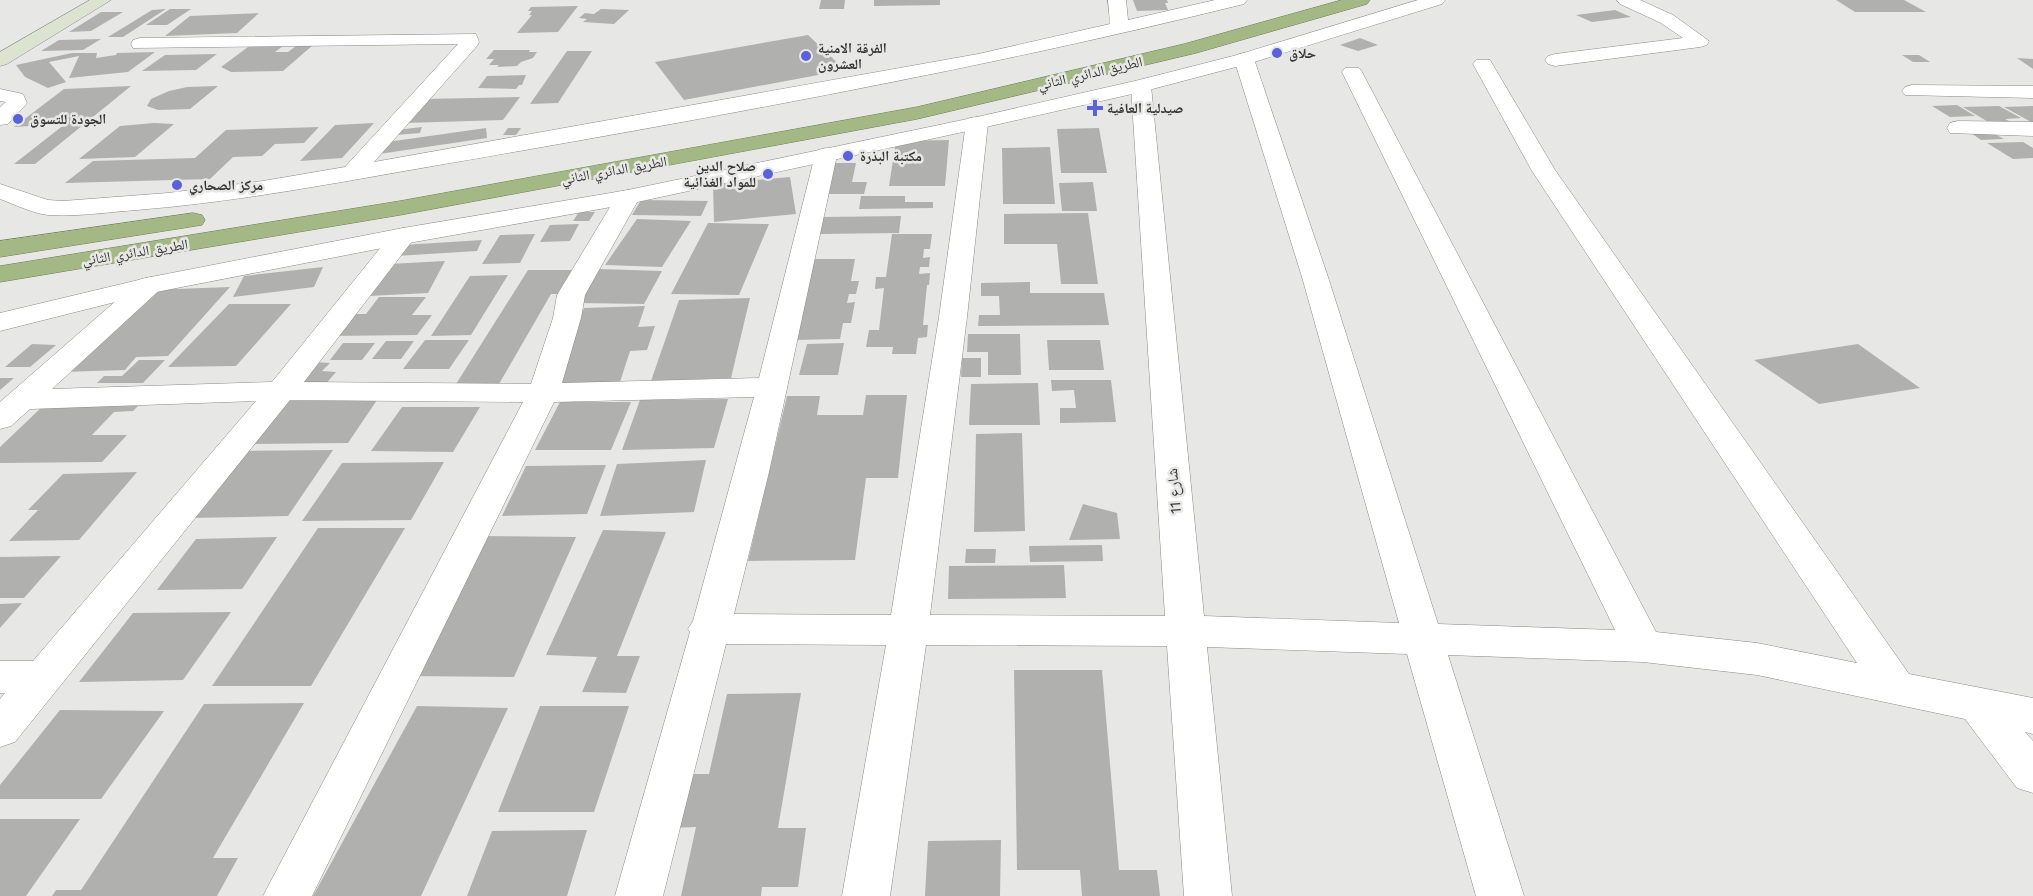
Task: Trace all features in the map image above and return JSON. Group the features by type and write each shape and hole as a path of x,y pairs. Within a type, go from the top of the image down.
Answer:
{"highway":[{"name":"الطريق الدائري الثاني","path":"327,199 647,147 903,97 1112,51 1306,0"},
{"name":"الطريق الدائري الثاني","path":"0,274 411,206 917,113 1189,49 1361,0"},
{"path":"246,211 304,202"},
{"name":"الطريق الدائري الثاني","path":"0,249 210,217"}],"main road":[{"path":"0,60 102,0"}],"street":[{"path":"1117,0 1120,29"},
{"path":"0,322 151,285 404,236 628,197 977,123 1141,86 1244,59 1436,0"},
{"path":"1555,60 1700,41 1667,20 1626,0"},
{"path":"0,190 45,207 91,207 263,188 966,62 1120,29 1223,2"},
{"path":"140,44 469,38 470,42 351,174"},
{"path":"1244,59 1315,277 1500,896"},
{"path":"1483,64 1544,171 1896,688"},
{"path":"1352,72 1643,646"},
{"name":"شارع 11","path":"1141,86 1208,896"},
{"path":"1912,91 2033,92"},
{"path":"0,95 16,98 17,103 0,119"},
{"path":"866,896 909,629 959,281 977,123"},
{"path":"1958,128 2033,129"},
{"path":"639,896 772,387 826,155"},
{"path":"287,896 543,393 572,295 587,264 628,197"},
{"path":"0,729 281,391 404,236"},
{"path":"11,409 151,285"},
{"path":"11,409 281,391 543,393 772,387"},
{"path":"708,629 1185,631 1643,646 1757,659 2033,716"},
{"path":"0,677 44,677"},
{"path":"1979,706 2033,774"}],"building":[{"path":"821,0 845,0 844,9 819,9"},
{"path":"874,0 940,0 940,5 874,6"},
{"path":"1133,0 1167,0 1168,3 1165,3 1168,10 1137,11"},
{"path":"1836,0 1904,0 1926,12 1855,12"},
{"path":"578,6 558,32 517,33 532,15 529,15 532,11 528,11 531,7"},
{"path":"166,9 123,37 108,37 152,10"},
{"path":"170,9 191,9 167,25 146,25"},
{"path":"601,9 629,10 614,24 583,22 587,19 579,18 585,13 594,14"},
{"path":"1615,10 1631,17 1592,22 1576,15"},
{"path":"101,12 123,12 91,31 69,32"},
{"path":"259,13 237,33 165,36 190,16"},
{"path":"808,35 845,70 684,100 655,62"},
{"path":"1360,38 1378,45 1358,51 1340,45"},
{"path":"101,39 83,50 41,51 59,40"},
{"path":"313,45 283,71 231,72 221,67 248,47 283,46 275,52 288,52 296,46"},
{"path":"494,50 537,52 533,58 517,66 497,67 499,65 489,65 494,59 486,59"},
{"path":"567,51 592,51 558,103 530,104"},
{"path":"155,52 128,72 69,78 79,56 49,62 66,82 48,88 25,77 16,65 72,53 97,53 96,58 117,53"},
{"path":"217,54 196,70 142,71 165,55"},
{"path":"1902,55 1919,55 1930,62 1913,62"},
{"path":"2017,58 2033,59 2033,69"},
{"path":"526,75 522,85 516,89 478,88 487,76"},
{"path":"131,86 35,164 14,164 65,124 14,127 64,89"},
{"path":"218,86 190,109 158,110 147,106 151,99 169,91 187,87"},
{"path":"520,97 503,120 405,123 425,99"},
{"path":"1957,105 1975,116 1950,117 1932,106"},
{"path":"1999,106 2021,118 2005,119 2011,122 1990,123 1963,107"},
{"path":"2033,106 2033,123 2004,107"},
{"path":"374,123 342,158 300,161 335,125"},
{"path":"174,124 135,157 79,159 120,126"},
{"path":"319,127 304,143 275,144 262,156 233,157 210,179 65,183 93,161 195,158 226,130"},
{"path":"422,127 420,133 396,135 397,130"},
{"path":"486,128 487,138 379,154 380,143"},
{"path":"508,128 521,128 516,135 503,135"},
{"path":"1099,128 1107,173 1061,173 1057,129"},
{"path":"1971,133 1993,133 2004,139 1981,140"},
{"path":"949,140 945,186 889,186 896,141"},
{"path":"2023,142 2033,148 2033,158 2013,159 1987,143"},
{"path":"1050,147 1055,204 1003,204 1002,148"},
{"path":"828,163 856,163 852,182 867,182 864,194 820,194"},
{"path":"790,177 796,214 714,222 713,184"},
{"path":"1093,182 1097,211 1062,211 1059,183"},
{"path":"861,196 905,196 905,202 933,202 933,208 859,209"},
{"path":"641,200 708,201 701,216 632,215"},
{"path":"579,212 595,212 589,221 573,221"},
{"path":"1088,213 1098,284 1061,284 1057,244 1004,244 1004,214"},
{"path":"901,216 899,233 818,234 822,217"},
{"path":"637,219 691,221 662,267 605,265"},
{"path":"708,223 769,224 739,295 671,294"},
{"path":"579,224 570,241 540,242 550,225"},
{"path":"535,234 520,263 482,264 500,235"},
{"path":"892,234 932,234 930,249 924,249 923,258 930,257 929,267 920,267 919,274 930,273 923,325 928,325 927,337 918,338 916,354 892,354 893,347 866,347 869,330 879,330 884,288 875,289 876,277 886,277"},
{"path":"482,240 477,251 396,256 403,245"},
{"path":"813,259 855,259 851,281 859,281 856,294 849,294 847,303 855,302 851,323 843,323 840,339 794,340"},
{"path":"445,261 428,293 369,296 389,264"},
{"path":"323,267 314,287 233,297 244,276"},
{"path":"599,269 662,271 644,304 578,303"},
{"path":"528,270 573,270 560,294 551,294 499,384 456,384"},
{"path":"508,275 471,335 431,336 470,276"},
{"path":"1030,282 1030,293 1104,293 1109,325 978,326 979,315 1000,315 999,296 981,296 981,283"},
{"path":"230,287 168,356 136,357 125,370 61,372 148,290"},
{"path":"379,297 426,297 412,315 432,315 417,335 329,336 347,314 366,314"},
{"path":"750,298 731,378 651,381 679,300"},
{"path":"229,304 291,304 236,366 168,367"},
{"path":"645,306 638,327 655,326 647,350 630,351 619,385 552,388 584,308"},
{"path":"968,334 1020,334 1021,375 988,375 988,352 967,352"},
{"path":"425,340 469,340 449,369 403,369"},
{"path":"1047,340 1100,340 1104,370 1049,370"},
{"path":"386,341 414,341 401,359 372,359"},
{"path":"343,343 375,343 362,360 330,360"},
{"path":"844,343 838,375 799,375 807,344"},
{"path":"32,344 56,345 30,367 5,367"},
{"path":"1858,344 1920,388 1819,404 1754,360"},
{"path":"962,358 981,358 981,377 961,377"},
{"path":"139,360 165,360 143,383 97,383 104,376 122,376"},
{"path":"313,362 330,363 322,371 336,372 324,386 293,385"},
{"path":"0,378 14,378 0,390"},
{"path":"1051,380 1111,380 1116,422 1060,423 1060,408 1076,408 1074,390 1052,391"},
{"path":"1038,383 1040,425 969,425 971,384"},
{"path":"866,395 907,395 898,478 866,478 855,560 748,561 787,396 820,396 817,415 863,415"},
{"path":"728,399 714,448 622,450 640,400"},
{"path":"377,400 348,443 248,444 282,401"},
{"path":"560,402 631,402 611,450 535,450"},
{"path":"138,406 133,411 114,412 92,435 127,435 102,462 0,463 0,447 42,407"},
{"path":"402,407 480,407 453,452 371,451"},
{"path":"1022,433 1025,531 974,532 976,434"},
{"path":"333,450 288,516 190,518 242,451"},
{"path":"706,460 694,512 600,516 617,464"},
{"path":"444,462 411,520 302,521 342,463"},
{"path":"606,465 587,514 502,516 526,466"},
{"path":"137,472 79,540 9,541 38,510 28,510 63,474"},
{"path":"1083,504 1117,513 1120,539 1069,540"},
{"path":"318,528 405,528 311,686 212,686"},
{"path":"603,530 666,532 617,656 640,656 626,693 582,692 597,657 546,655"},
{"path":"481,536 576,537 514,677 406,676"},
{"path":"277,537 242,589 157,590 196,539"},
{"path":"1102,545 1103,561 1030,562 1029,546"},
{"path":"966,549 996,549 995,563 965,563"},
{"path":"61,556 24,598 0,598 0,557"},
{"path":"1064,565 1066,598 948,599 949,566"},
{"path":"22,603 0,628 0,604"},
{"path":"231,612 183,680 79,682 133,613"},
{"path":"1014,670 1102,670 1119,870 1157,870 1160,896 1082,896 1080,870 1017,870"},
{"path":"801,693 778,828 806,828 798,887 762,887 761,896 681,896 696,827 670,828 684,774 709,774 727,694"},
{"path":"304,703 213,858 238,858 217,896 52,896 56,890 81,890 204,704"},
{"path":"417,706 508,708 421,896 313,896"},
{"path":"540,706 629,706 594,812 498,812"},
{"path":"60,710 164,711 101,799 0,799 0,785"},
{"path":"0,819 80,819 26,896 0,896"},
{"path":"587,830 567,896 467,896 492,831"},
{"path":"1001,840 1000,896 925,896 928,841"}],"place":[{"name":"حلاق","path":"1277,53"},
{"name":"الفرقة الامنية العشرون","path":"806,56"},
{"name":"صيدلية العافية","path":"1095,108"},
{"name":"الجودة للتسوق","path":"18,119"},
{"name":"مكتبة البذرة","path":"848,156"},
{"name":"صلاح الدين للمواد الغذائية","path":"768,174"},
{"name":"مركز الصحاري","path":"177,185"}]}
